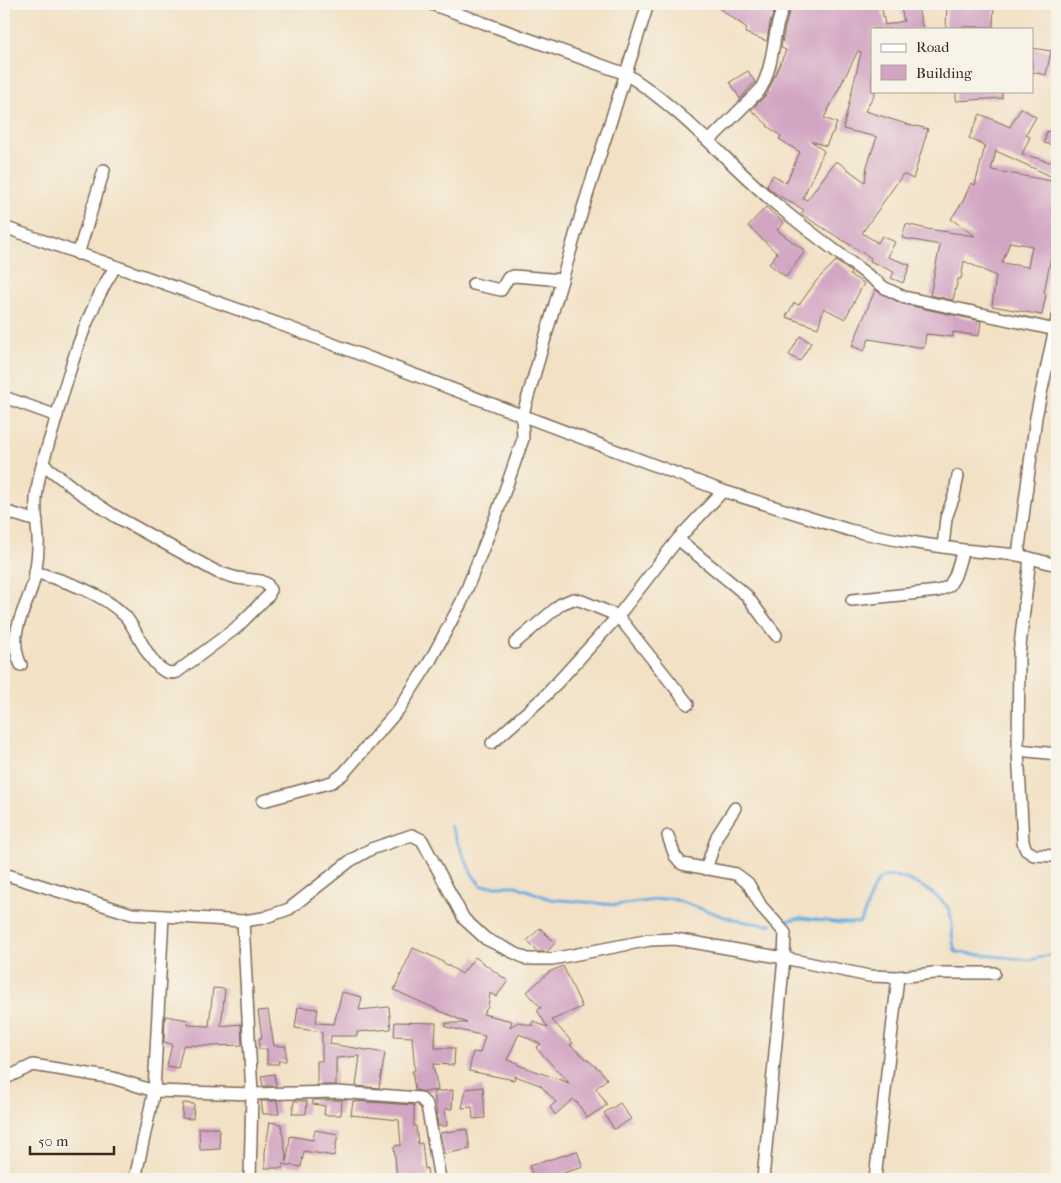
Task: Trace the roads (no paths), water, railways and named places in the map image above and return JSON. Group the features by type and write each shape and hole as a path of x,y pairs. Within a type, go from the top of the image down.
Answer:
{"street":[{"path":"431,4 626,74 646,86 694,127 771,199 885,288 904,297 1057,325 1036,418 1024,557 1019,655 1018,750 1023,842 1026,850 1034,855 1057,856"},
{"path":"263,801 332,782 343,774 399,709 430,661 462,602 496,516 523,439 522,417 562,280 648,4"},
{"path":"709,142 760,90 765,81 770,69 778,21 785,4"},
{"path":"78,254 104,170"},
{"path":"4,227 282,325 522,417 723,491 849,530 897,540 1024,557 1057,565"},
{"path":"21,665 15,654 14,641 36,572 38,555 36,502 38,482 84,328 102,286 115,267"},
{"path":"472,284 501,290 508,278 514,276 562,280"},
{"path":"4,397 57,416"},
{"path":"36,572 88,590 111,604 126,617 152,661 162,669 172,673 177,672 236,628 270,595 267,584 261,581 237,578 217,572 115,516 80,493 43,464"},
{"path":"943,547 946,518 954,496 958,476"},
{"path":"492,743 546,695 618,616 678,539 723,491"},
{"path":"4,511 37,521"},
{"path":"678,539 746,595 776,634"},
{"path":"852,600 938,591 949,586 955,576 963,550"},
{"path":"515,643 561,604 573,599 582,601 618,616 688,704"},
{"path":"1018,750 1057,754"},
{"path":"706,869 717,836 735,808"},
{"path":"4,874 132,914 243,921 263,918 289,909 350,861 371,849 412,835 422,840 464,918 486,939 527,959 552,959 650,940 675,939 784,958 870,976 898,977 934,973 994,972"},
{"path":"668,836 675,856 682,864 736,874 748,883 761,906 785,933 762,1179"},
{"path":"135,1179 154,1090 163,916"},
{"path":"243,921 252,1094 250,1179"},
{"path":"875,1179 898,977"},
{"path":"4,1079 33,1065 113,1078 154,1090 252,1094 337,1092 420,1098 427,1105 440,1179"}],"waterway":[{"path":"450,826 472,874 481,886 516,886 550,899 617,905 670,898 734,920 766,925 772,924"},
{"path":"778,922 801,918 859,923 874,887 878,882 882,878 889,876 899,877 919,885 938,897 945,904 951,915 953,942 956,952 1030,960 1057,953"}]}
